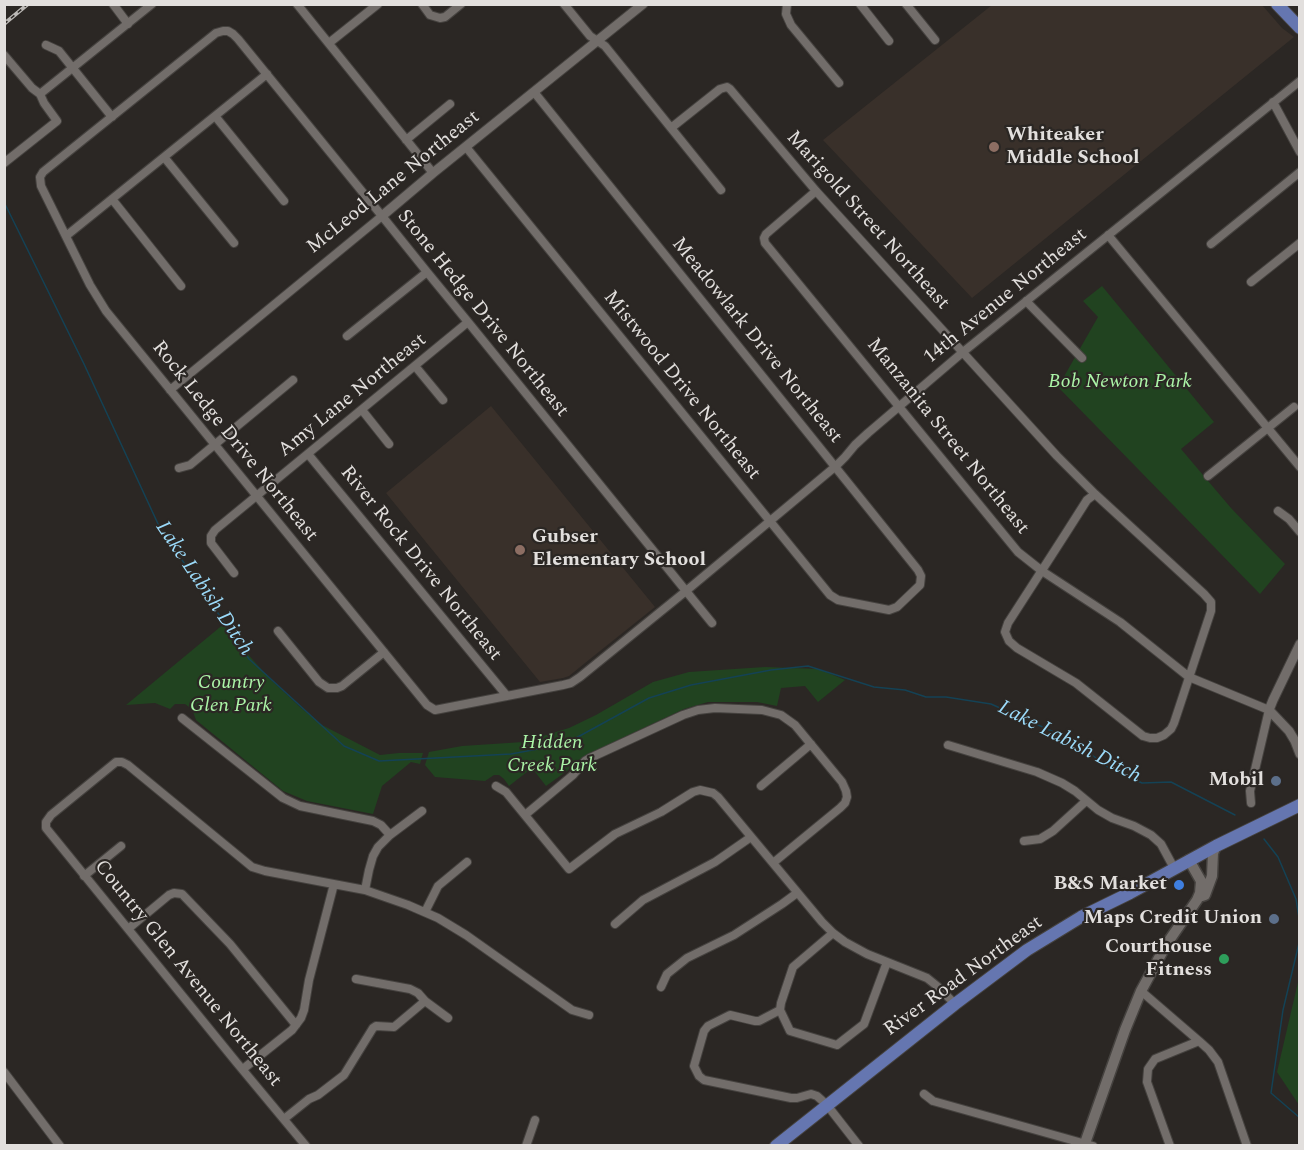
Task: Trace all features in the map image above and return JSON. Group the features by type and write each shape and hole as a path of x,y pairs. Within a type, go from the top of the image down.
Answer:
{"main road":[{"path":"1277,4 1299,28"},
{"name":"River Road Northeast","path":"776,1146 1027,950 1081,917 1299,805"},
{"path":"1197,900 1205,895 1209,887 1216,846"},
{"path":"1087,1145 1125,1030 1142,991 1166,945 1200,893 1202,881 1189,860"}],"street":[{"path":"113,4 128,24"},
{"path":"40,94 152,4"},
{"path":"297,4 433,173"},
{"path":"328,43 378,4"},
{"path":"422,4 430,15 440,18 445,17 461,4"},
{"path":"564,4 590,36 605,46 721,190"},
{"name":"McLeod Lane Northeast","path":"170,390 433,173 643,4"},
{"path":"786,4 786,14 791,25 838,83"},
{"path":"860,4 889,41"},
{"path":"906,4 935,40"},
{"name":"Stone Hedge Drive Northeast","path":"112,117 216,33 228,31 238,39 712,622"},
{"path":"46,45 59,51 112,117"},
{"path":"4,55 32,88 40,94 57,121 4,163"},
{"path":"66,236 267,74"},
{"name":"14th Avenue Northeast","path":"432,709 574,681 836,466 855,445 963,352 1299,81"},
{"name":"Marigold Street Northeast","path":"671,128 720,89 727,87 732,92 816,191 1067,468 1211,602 1211,611 1189,677"},
{"name":"Meadowlark Drive Northeast","path":"534,92 918,570 921,576 918,589 893,609"},
{"path":"1274,102 1299,152"},
{"path":"406,140 450,104"},
{"path":"215,116 284,201"},
{"name":"Rock Ledge Drive Northeast","path":"112,117 40,177 41,186 99,300 256,496 432,709"},
{"name":"Mistwood Drive Northeast","path":"466,147 834,598 893,609"},
{"path":"165,157 234,243"},
{"path":"1211,244 1299,172"},
{"name":"Manzanita Street Northeast","path":"816,191 766,234 764,238 769,248 1012,547 1042,571 1120,621 1189,677 1269,710 1289,731 1299,754"},
{"path":"112,199 181,286"},
{"path":"1108,235 1299,467"},
{"path":"1251,282 1299,243"},
{"path":"347,336 427,272"},
{"path":"1026,301 1082,358"},
{"name":"Amy Lane Northeast","path":"234,573 210,540 215,530 468,322"},
{"path":"415,366 443,400"},
{"path":"179,468 190,465 293,380"},
{"path":"1208,476 1294,407"},
{"path":"362,410 389,444"},
{"name":"River Rock Drive Northeast","path":"308,454 507,696"},
{"path":"1095,494 1087,500 1008,623 1006,637 1017,648 1076,683 1143,736 1150,738 1157,738 1171,729 1189,677"},
{"path":"1278,511 1289,519 1299,532"},
{"path":"278,631 320,682 328,688 342,686 384,652"},
{"path":"1251,803 1250,790 1269,710 1299,644"},
{"path":"525,815 573,775 585,761 683,715 715,708 762,710 781,715 795,725 842,782 847,797 840,808 772,863"},
{"path":"182,718 287,801 307,808 373,821 381,825 390,835"},
{"path":"761,786 811,744"},
{"path":"948,745 1052,778 1069,787 1098,810 1150,835 1164,849 1174,868"},
{"name":"Country Glen Avenue Northeast","path":"306,1146 50,834 46,828 46,822 51,815 119,761 128,765 252,867 334,884"},
{"path":"496,786 506,792 569,869 609,837 661,812 693,792 700,790 713,792 833,933 857,949 927,978 955,1004"},
{"path":"1024,841 1040,839 1053,831 1086,801"},
{"path":"365,890 373,856 378,848 390,835 422,811"},
{"path":"615,924 643,900 715,862 751,837"},
{"path":"84,876 121,846"},
{"path":"425,912 438,886 467,862"},
{"path":"243,1069 296,1025 301,1018 334,884 389,897 425,912 466,935 572,1010 589,1015"},
{"path":"661,987 667,974 687,958 734,935 797,892"},
{"path":"128,929 169,895 182,894 230,944 296,1025"},
{"path":"833,933 793,968 780,1010 790,1030 837,1045 864,1024 887,962"},
{"path":"356,979 410,989 448,1018"},
{"path":"1142,991 1216,1058 1247,1146"},
{"path":"284,1119 344,1075 373,1028 376,1026 394,1027 425,1001"},
{"path":"780,1010 759,1021 730,1015 708,1026 704,1031 694,1066 699,1076 704,1080 791,1098 811,1094 823,1100 859,1146"},
{"path":"1170,1146 1147,1082 1148,1069 1155,1059 1199,1041"},
{"path":"4,1072 60,1146"},
{"path":"924,1094 933,1101 1087,1145"},
{"path":"526,1146 535,1120"}],"shaded area":[{"name":"Whiteaker Middle School","path":"992,5 1262,5 1282,28 1294,37 972,298 823,140"},
{"name":"Gubser Elementary School","path":"491,406 655,607 569,676 563,678 540,682 386,493"}],"green space":[{"name":"Bob Newton Park","path":"1102,286 1214,422 1181,449 1231,508 1285,564 1260,594 1058,387 1098,317 1083,301"},
{"name":"Country Glen Park","path":"225,623 237,642 269,678 322,725 380,755 423,753 420,764 411,762 382,786 373,814 307,801 283,791 196,720 192,709 185,704 175,704 170,709 155,703 126,705"},
{"name":"Hidden Creek Park","path":"765,667 819,669 845,680 818,702 805,686 781,688 777,706 757,702 708,702 684,709 586,755 546,786 532,768 509,786 499,775 494,775 485,781 435,777 425,765 429,752 462,746 523,742 569,728 653,682 689,672"},
{"path":"1299,978 1299,1105 1277,1072"}],"waterway":[{"name":"Lake Labish Ditch","path":"4,202 84,364 159,526 249,659 344,746 379,761 511,754 565,744 649,698 691,685 771,670 808,666 874,687 905,690 926,697 946,697 991,704 1074,741 1109,768 1142,783 1171,782 1235,815"},
{"name":"Lake Labish Ditch","path":"1264,839 1278,857 1296,899 1300,924"},
{"name":"Lake Labish Ditch","path":"1300,939 1283,1010 1271,1093 1300,1118"}],"railway":[{"path":"4,24 28,4"}],"place":[{"name":"Whiteaker Middle School","path":"994,147"},
{"name":"Gubser Elementary School","path":"520,550"},
{"name":"Mobil","path":"1276,781"},
{"name":"B&S Market","path":"1179,885"},
{"name":"Maps Credit Union","path":"1274,919"},
{"name":"Courthouse Fitness","path":"1224,959"}]}
